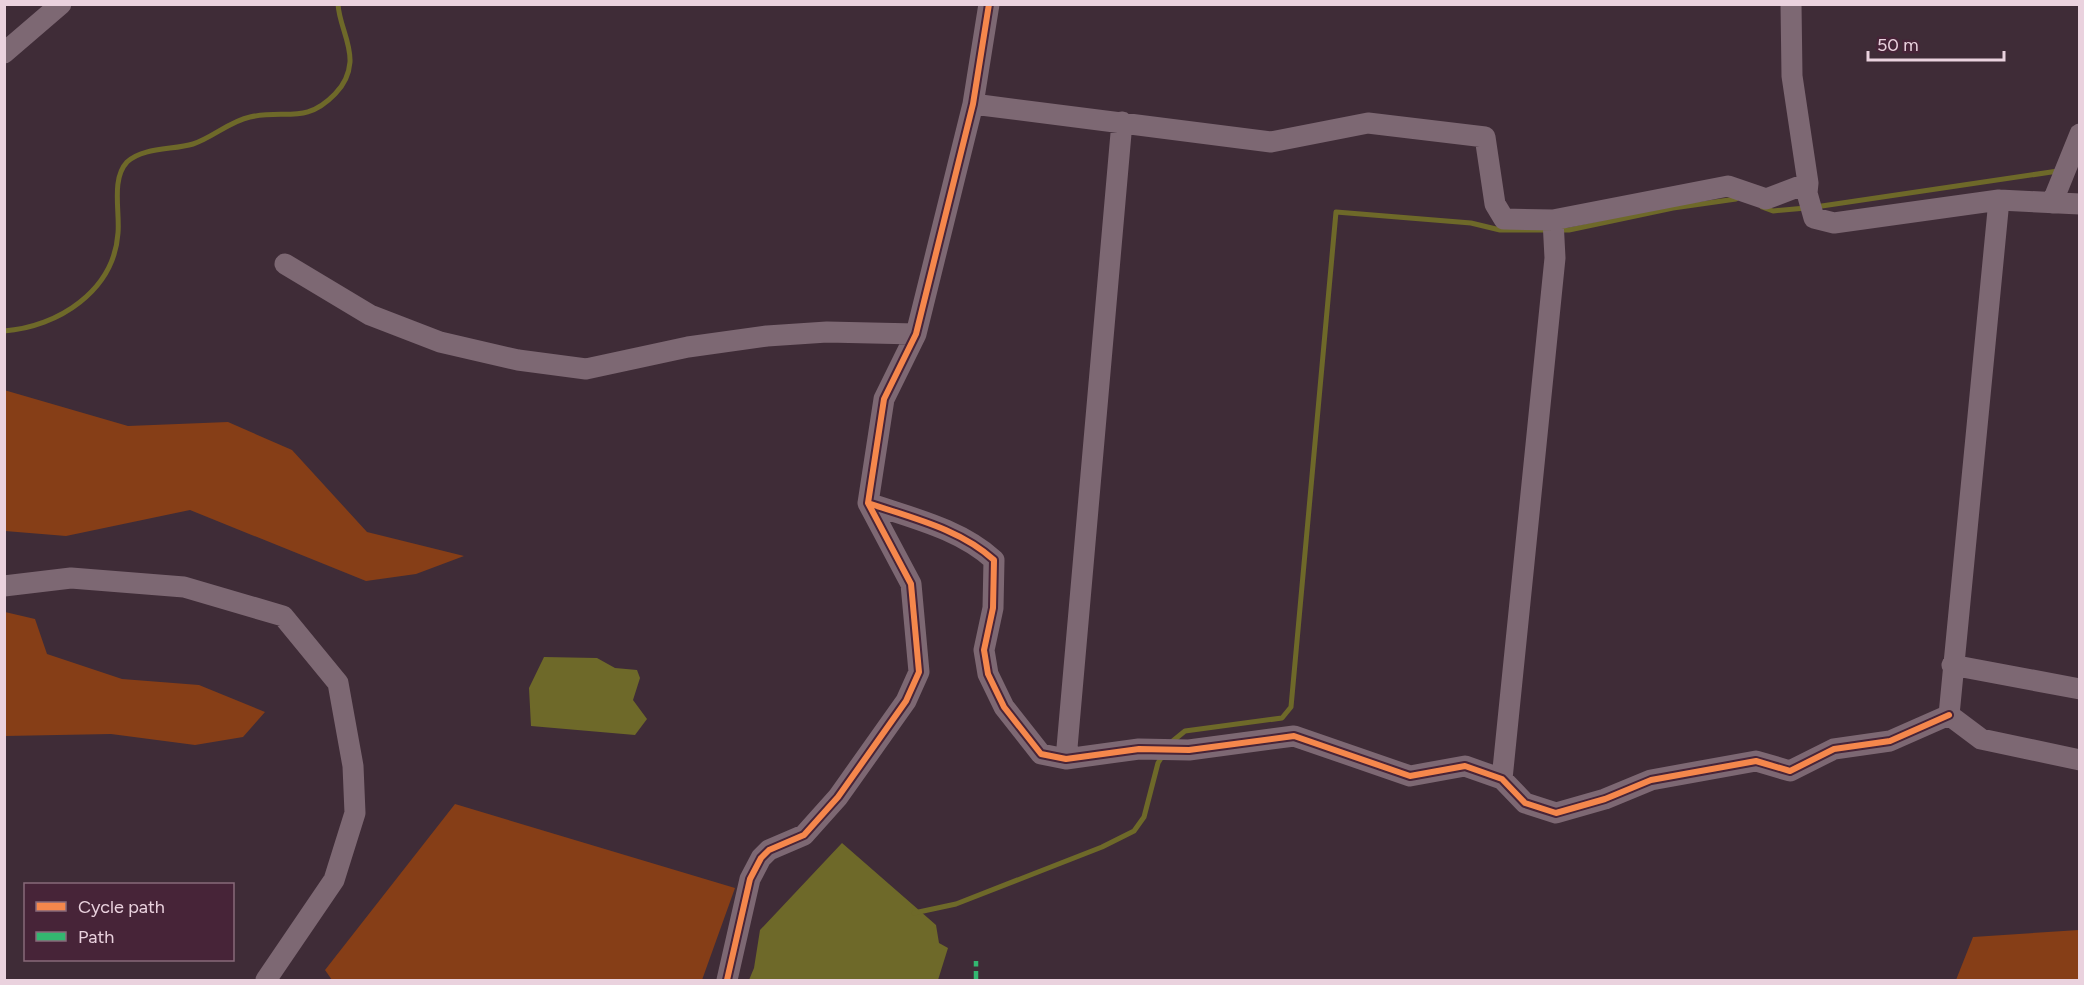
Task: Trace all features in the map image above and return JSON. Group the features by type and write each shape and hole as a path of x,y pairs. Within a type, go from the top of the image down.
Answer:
{"street":[{"path":"4,52 61,4"},
{"path":"727,981 750,879 761,858 769,850 804,835 838,797 906,701 919,672 911,584 868,503 884,399 916,334 973,104 989,4"},
{"path":"1791,4 1792,75 1807,188 1814,218 1833,224 1999,200 2079,204"},
{"path":"973,104 1271,142 1368,123 1485,137 1495,204 1504,219 1553,220 1728,186 1766,199 1807,188"},
{"path":"1066,759 1122,122"},
{"path":"2052,203 2079,134"},
{"path":"1949,715 1952,665 1999,200"},
{"path":"1502,779 1555,258 1553,220"},
{"path":"285,264 370,315 440,342 518,360 586,369 688,347 767,336 827,332 916,334"},
{"path":"868,503 954,533 978,546 994,560 993,608 984,650 988,674 1004,707 1041,754 1066,759 1139,749 1190,750 1294,736 1410,776 1466,766 1502,779 1525,802 1556,813 1605,799 1651,780 1744,763 1756,761 1790,771 1834,749 1890,741 1949,715"},
{"path":"4,586 71,578 184,587 195,590 283,616 338,683 352,766 355,813 334,880 266,981"},
{"path":"1952,665 2079,689"},
{"path":"1949,715 1981,739 2079,760"}],"shaded area":[{"path":"4,390 128,426 228,422 292,450 367,532 464,556 416,574 366,581 190,510 66,536 5,531"},
{"path":"5,612 35,619 47,654 122,679 199,685 265,712 243,737 195,745 111,734 5,736"},
{"path":"544,657 597,658 615,668 637,670 640,678 633,700 647,719 635,735 531,726 529,688"},
{"path":"455,804 735,888 702,980 332,980 325,970"},
{"path":"842,843 936,925 939,943 948,948 938,980 749,980 754,968 760,930"},
{"path":"2079,930 2079,980 1956,980 1973,937"}],"waterway":[{"path":"4,331 24,328 63,314 80,302 106,272 114,254 118,233 119,177 127,162 150,151 193,144 235,122 250,117 295,114 314,110 335,94 346,79 350,62 349,47 338,4"},
{"path":"1815,207 2058,171"},
{"path":"1557,230 1569,230 1673,208 1736,199"},
{"path":"1762,207 1773,211 1806,208"},
{"path":"1169,744 1185,731 1282,718 1291,707 1336,212 1471,223 1500,230 1548,230"},
{"path":"914,913 956,904 1102,847 1134,831 1144,817 1158,763 1163,755"}],"marked path":[{"path":"976,961 976,980"}],"cycle path":[{"path":"727,980 750,879 761,858 769,850 804,835 838,797 906,701 919,672 911,584 868,503 884,399 916,334 973,104 989,4"},
{"path":"868,503 951,532 981,549 994,560 993,608 984,650 988,674 1004,707 1041,754 1066,759 1139,749 1189,750 1294,736 1410,776 1465,766 1502,779 1525,803 1556,813 1605,799 1651,780 1756,761 1790,771 1834,749 1890,741 1949,715"}]}
